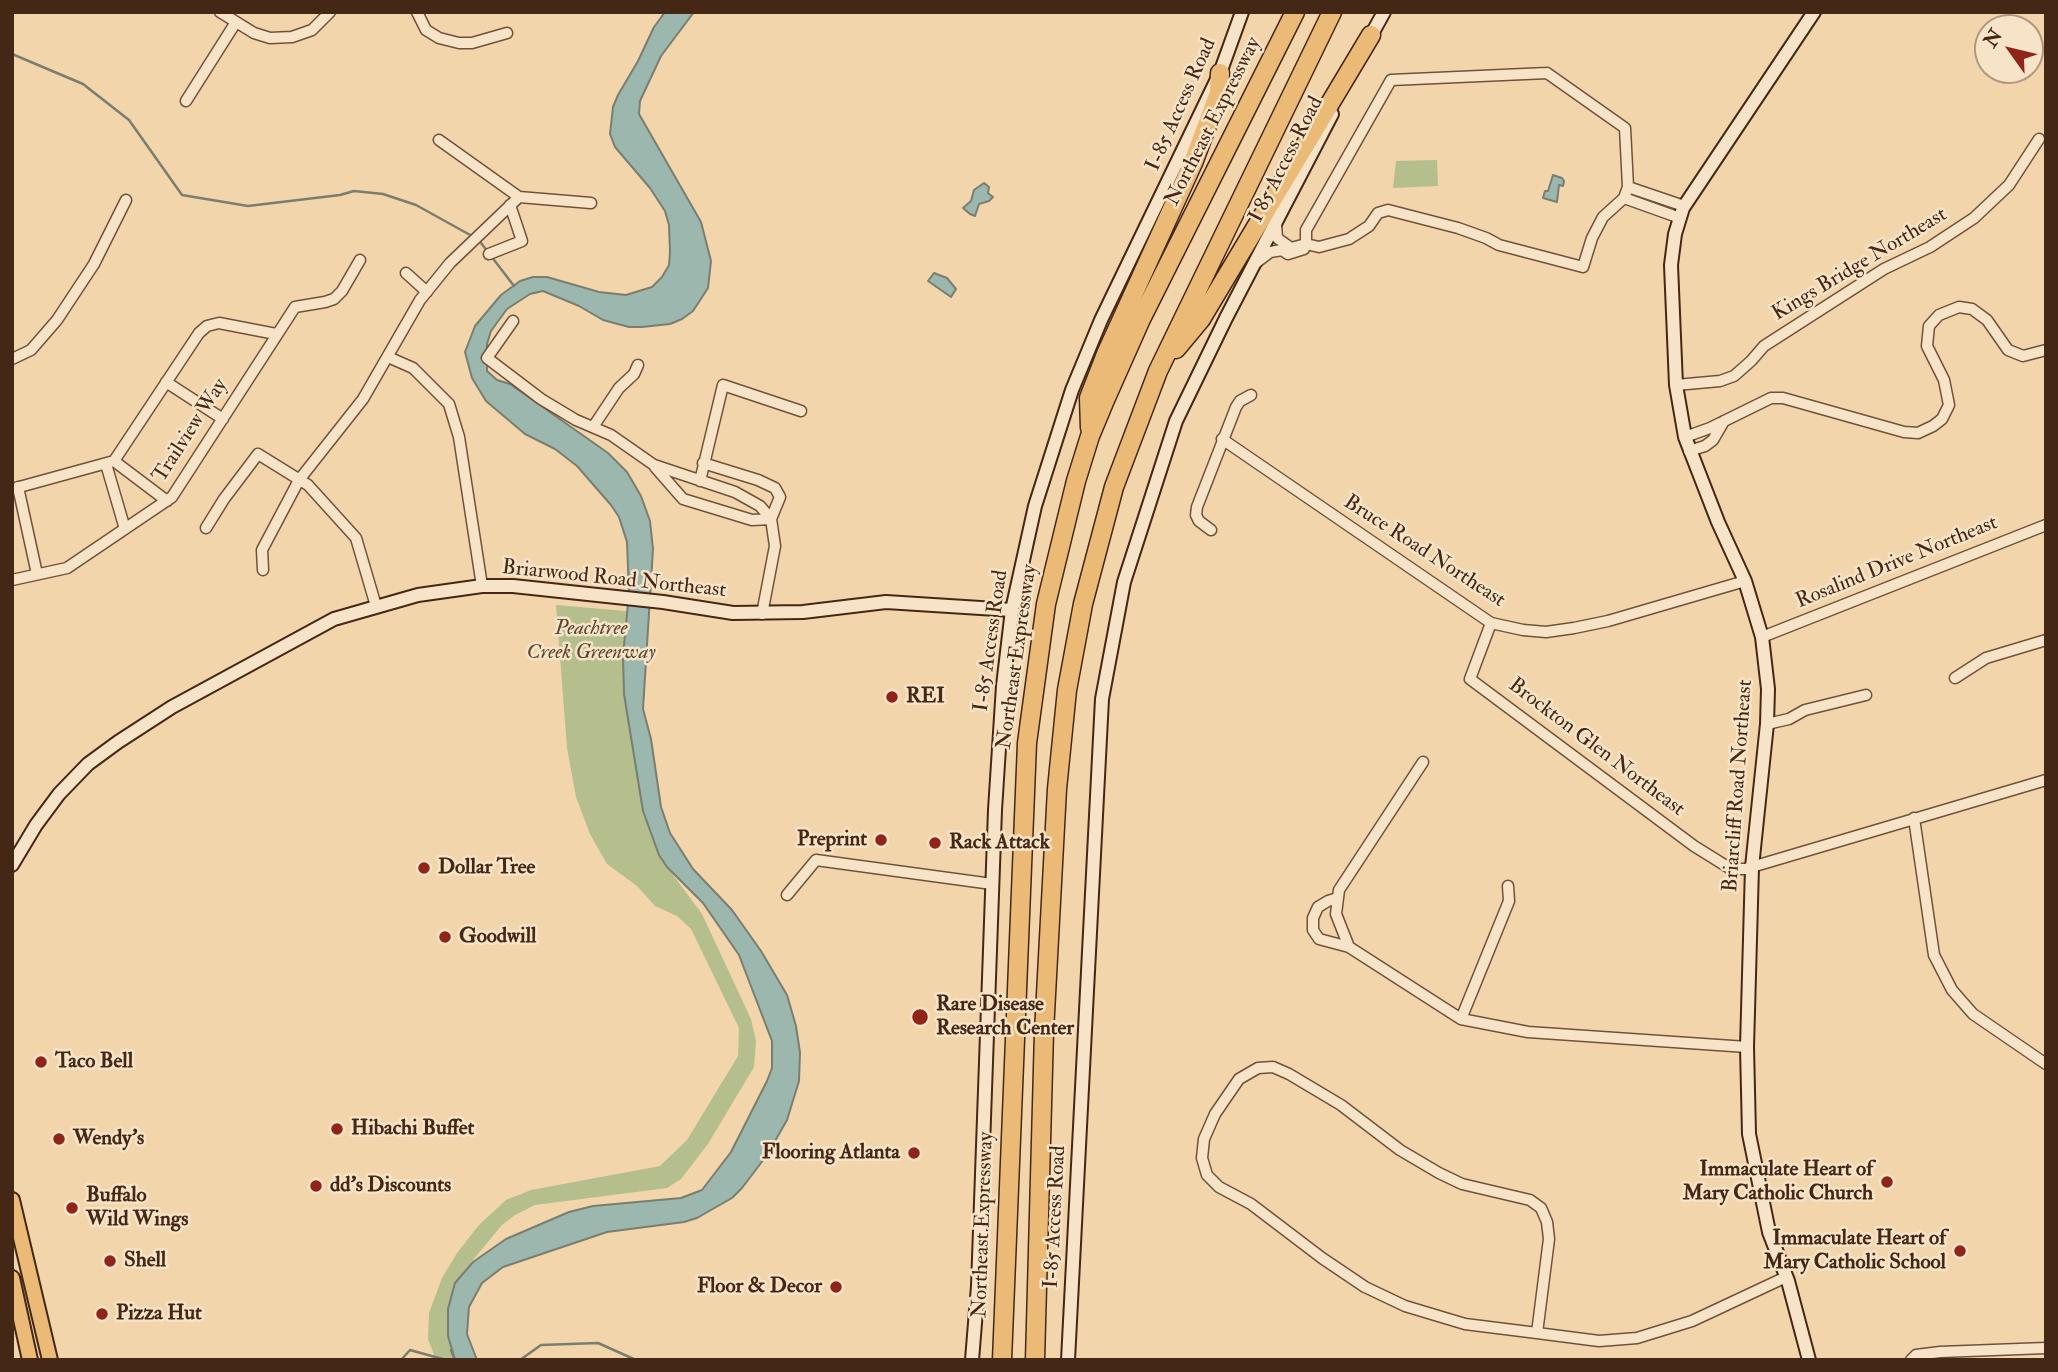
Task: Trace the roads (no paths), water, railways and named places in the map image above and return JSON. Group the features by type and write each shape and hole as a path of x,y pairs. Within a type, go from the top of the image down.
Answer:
{"highway":[{"name":"Northeast Expressway","path":"1002,1360 1027,743 1046,604 1062,533 1090,436 1141,320 1295,12"},
{"path":"1035,1360 1044,1032 1057,789 1067,690 1083,604 1102,526 1128,445 1158,370 1332,12"},
{"path":"1158,370 1202,319 1371,35"},
{"path":"1090,436 1089,398 1106,354 1193,163 1219,93 1220,73"}],"main road":[{"name":"I-85 Access Road","path":"972,1360 978,1286 995,810 1001,713 1012,610 1035,506 1072,390 1101,320 1220,73 1242,12"},
{"path":"1371,35 1384,12"},
{"name":"Briarcliff Road Northeast","path":"1809,1360 1786,1277 1769,1231 1749,1134 1747,1047 1752,867 1767,724 1768,689 1762,637 1745,581 1685,437 1676,386 1671,265 1675,234 1682,212 1814,12"},
{"name":"I 85 Access Road","path":"1235,302 1371,35"},
{"name":"I-85 Access Road","path":"1068,1360 1102,699 1124,582 1176,421 1235,302"},
{"name":"Briarwood Road Northeast","path":"12,865 59,794 88,764 108,749 173,707 301,635 334,619 376,606 436,591 513,586 663,602 733,613 803,612 886,602 1012,610"},
{"path":"12,1200 50,1360"},
{"path":"12,1278 30,1360"}],"street":[{"path":"220,12 254,33 270,38 292,37 312,30 330,12"},
{"path":"417,12 426,30 439,38 458,43 472,43 507,33"},
{"path":"186,101 236,23"},
{"path":"1276,223 1277,238 1288,254 1304,249 1306,230 1391,80 1547,73 1625,128 1629,187 1624,198 1604,217 1592,237 1583,267 1499,245 1458,228 1388,210 1378,213 1369,226 1349,239 1319,247 1306,244"},
{"name":"Kings Bridge Northeast","path":"1676,386 1720,381 1734,376 1764,346 1884,269 1930,247 1974,218 2009,185 2039,139"},
{"path":"439,140 519,197 591,203"},
{"path":"1629,187 1648,193 1682,212"},
{"path":"1644,205 1648,193"},
{"path":"263,570 262,550 299,480 363,399 427,292 450,263 519,197"},
{"path":"1624,198 1644,205 1682,212"},
{"path":"12,359 31,350 57,320 94,264 126,200"},
{"path":"489,254 522,241 510,205"},
{"path":"1254,265 1270,252 1283,248"},
{"name":"Trailview Way","path":"12,580 67,568 172,497 295,307 334,299 342,291 360,260"},
{"path":"406,273 427,292"},
{"path":"1685,437 1724,421 1755,404 1783,397 1903,432 1917,433 1933,426 1942,419 1949,405 1944,380 1927,346 1929,327 1939,315 1959,307 1972,309 1987,320 2008,350 2023,356 2046,350"},
{"path":"513,321 487,358 541,398 576,420 611,435 654,465 736,492 760,506 771,519"},
{"path":"37,574 15,488 110,463 199,333 207,326 219,323 276,334"},
{"path":"388,357 413,368 449,404 459,437 482,586"},
{"path":"593,427 638,365"},
{"path":"166,382 223,419"},
{"path":"699,481 723,385 802,411"},
{"path":"1211,530 1199,522 1197,507 1236,407 1240,401 1251,395"},
{"path":"1689,451 1705,446 1713,440 1724,421"},
{"name":"Bruce Road Northeast","path":"1222,439 1491,623 1546,632 1574,628 1608,621 1745,581"},
{"path":"206,528 258,454 308,485 356,538 376,606"},
{"path":"110,463 167,501"},
{"path":"110,463 125,529"},
{"path":"703,463 758,480 775,488 780,497 771,519 775,546 762,614"},
{"path":"654,465 682,499 752,520 771,519"},
{"name":"Rosalind Drive Northeast","path":"1762,637 2046,525"},
{"name":"Brockton Glen Northeast","path":"1491,623 1470,679 1694,846 1731,869 1752,867"},
{"path":"1955,678 1986,658 2046,640"},
{"path":"1767,724 1789,719 1805,710 1866,695"},
{"path":"1349,947 1336,914 1339,890 1423,762"},
{"path":"1752,867 2046,780"},
{"path":"1914,818 1934,955 1952,990 1973,1014 2046,1064"},
{"path":"787,895 816,860 992,884"},
{"path":"1461,1019 1509,901 1508,886"},
{"path":"1338,898 1318,907 1312,930 1319,939 1349,947 1461,1019 1528,1032 1747,1047"},
{"path":"1537,1333 1549,1239 1547,1222 1541,1208 1530,1200 1462,1184 1439,1173 1400,1150 1341,1105 1273,1067 1258,1068 1239,1079 1215,1114 1204,1139 1202,1158 1207,1175 1365,1287 1405,1306 1465,1324 1599,1341 1637,1338 1692,1321 1786,1277"},
{"path":"1911,1360 1916,1355 1932,1357 2046,1348"}],"water":[{"path":"665,12 694,12 661,56 640,101 639,114 701,222 711,261 708,288 693,311 682,319 670,324 642,327 629,327 603,320 579,306 543,291 530,294 507,309 491,331 487,344 487,371 497,380 510,384 608,453 627,472 641,496 650,521 653,549 643,709 651,739 661,807 670,833 693,869 732,910 787,995 800,1053 799,1081 787,1120 767,1155 732,1198 697,1218 684,1222 607,1232 503,1267 482,1283 469,1307 467,1334 477,1360 455,1360 448,1336 448,1309 455,1283 473,1262 506,1239 569,1212 593,1206 681,1198 702,1190 731,1152 772,1068 772,1041 739,955 703,903 667,867 659,855 643,811 624,694 623,656 629,593 627,542 619,517 577,466 555,449 525,434 486,401 472,378 465,352 475,326 501,295 520,281 547,277 599,292 626,295 652,287 662,277 669,265 670,252 669,225 665,211 650,188 615,147 610,134 613,107 618,95 654,27"},
{"path":"1553,175 1564,181 1563,186 1559,185 1557,202 1543,198"},
{"path":"984,183 993,197 979,204 975,216 963,208 971,201 974,190"},
{"path":"934,273 947,278 956,289 951,297 928,281"}],"waterway":[{"path":"12,54 83,84 129,120 182,195 248,206 354,191 383,194 416,205 472,236"},
{"path":"478,239 514,286"},
{"path":"520,1360 541,1345 598,1343 636,1360"},
{"path":"401,1360 410,1350 446,1360"},
{"path":"453,1353 451,1350 455,1360"}],"place":[{"name":"REI","path":"892,697"},
{"name":"Preprint","path":"881,840"},
{"name":"Rack Attack","path":"935,843"},
{"name":"Dollar Tree","path":"424,868"},
{"name":"Goodwill","path":"445,937"},
{"name":"Rare Disease Research Center","path":"920,1017"},
{"name":"Taco Bell","path":"41,1062"},
{"name":"Hibachi Buffet","path":"337,1129"},
{"name":"Wendy's","path":"59,1139"},
{"name":"Flooring Atlanta","path":"914,1153"},
{"name":"Immaculate Heart of Mary Catholic Church","path":"1887,1182"},
{"name":"dd's Discounts","path":"316,1186"},
{"name":"Buffalo Wild Wings","path":"72,1208"},
{"name":"Immaculate Heart of Mary Catholic School","path":"1960,1251"},
{"name":"Shell","path":"110,1261"},
{"name":"Floor & Decor","path":"836,1287"},
{"name":"Pizza Hut","path":"102,1314"}],"park label":[{"name":"Peachtree Creek Greenway","path":"591,641"}]}
